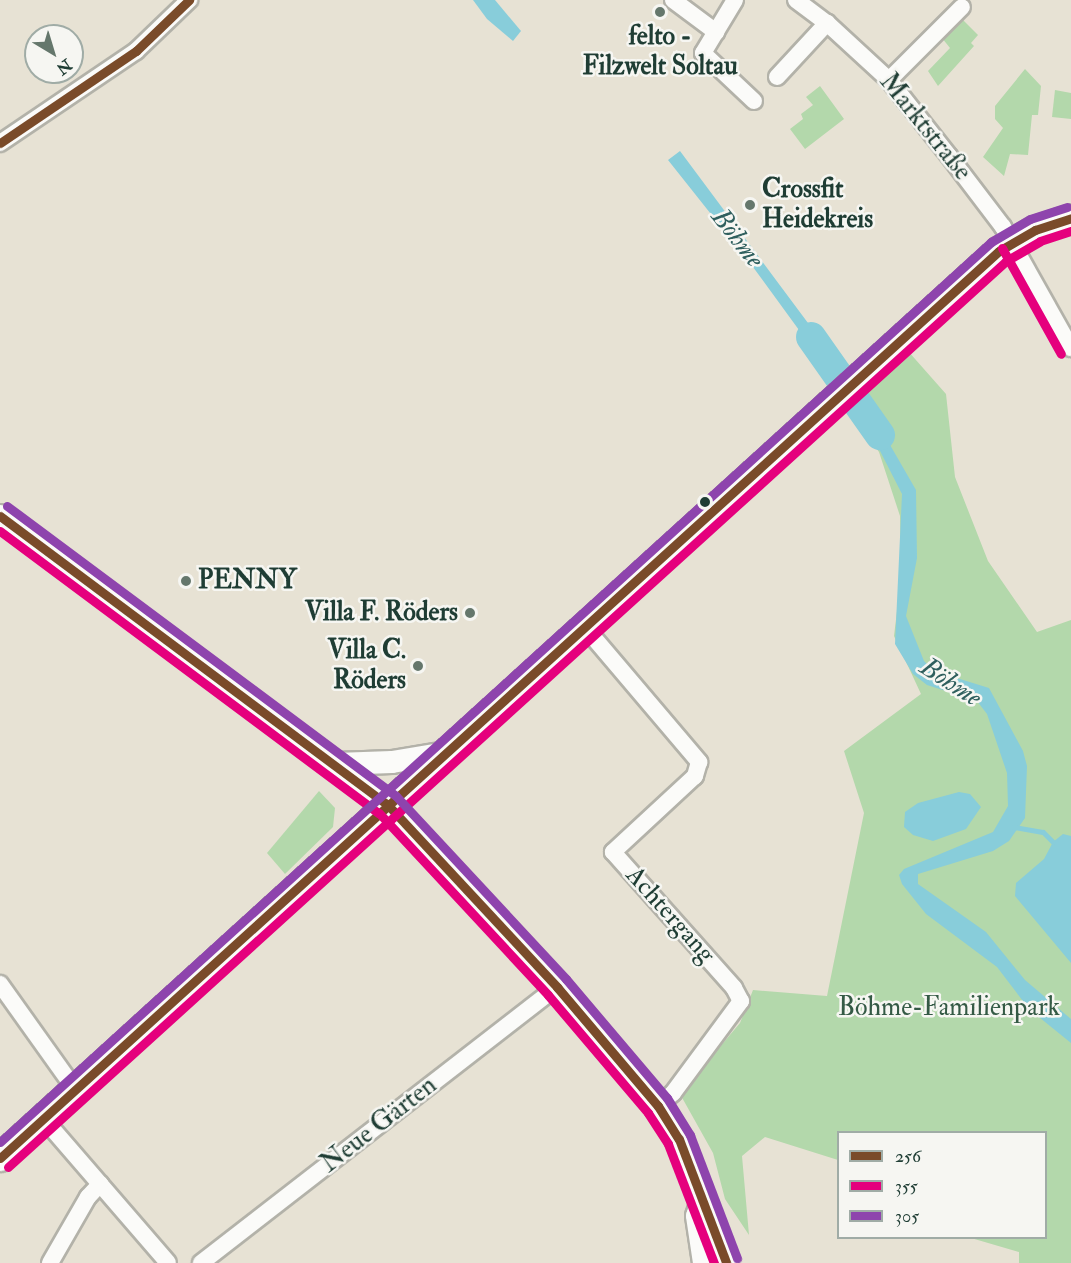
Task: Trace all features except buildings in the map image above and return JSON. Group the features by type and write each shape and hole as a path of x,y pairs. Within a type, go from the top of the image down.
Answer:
{"main road":[{"path":"0,1158 583,625 1012,242 1071,218"},
{"path":"0,516 387,804 557,987 658,1106 679,1140 719,1263"},
{"path":"336,764 392,762 441,754"}],"street":[{"path":"0,143 136,51 189,0"},
{"path":"673,0 716,33"},
{"path":"735,0 704,53 754,101"},
{"name":"Marktstraße","path":"796,0 827,22 889,80 978,192 1012,242 1071,348"},
{"path":"889,80 962,7"},
{"path":"777,77 827,22"},
{"name":"Achtergang","path":"583,625 699,762 695,776 613,852 734,988 741,1001 673,1093 658,1106"},
{"path":"0,984 75,1089"},
{"name":"Neue Gärten","path":"201,1263 557,987"},
{"path":"43,1118 168,1263"},
{"path":"50,1263 88,1197 100,1184"}],"green space":[{"path":"961,18 978,35 971,43 974,46 938,86 928,71 950,48 942,38"},
{"path":"1025,69 1041,86 1038,115 1032,115 1028,155 1010,154 1004,176 983,157 1003,128 995,119 995,106"},
{"path":"820,86 844,119 805,149 790,129 803,119 801,114 813,105 806,97"},
{"path":"1055,90 1071,93 1071,119 1052,117"},
{"name":"Böhme-Familienpark","path":"908,351 946,394 955,477 988,561 1037,632 1071,620 1071,1263 1019,1263 1019,1252 974,1239 1047,1239 1047,1131 837,1131 837,1160 765,1137 742,1156 749,1235 725,1199 713,1153 680,1094 740,1023 753,990 827,996 864,813 844,751 921,694 894,636 901,578 900,516 879,452 846,407"},
{"path":"319,791 335,808 333,827 285,874 267,853"}],"water":[{"path":"473,0 495,0 521,31 513,41 487,19"},
{"path":"680,151 840,366 831,374 753,267 668,160"},
{"path":"863,398 916,490 917,558 906,616 924,661 934,671 989,688 1023,751 1027,766 1025,818 1009,841 993,851 918,874 918,884 986,932 1025,980 1071,1019 1071,1043 1029,1009 997,967 926,914 902,884 899,875 904,869 993,832 1008,806 1007,773 987,714 977,701 927,685 913,674 895,644 902,494 879,449 849,411"},
{"path":"959,792 970,794 981,807 966,829 933,841 913,835 904,827 905,812 918,803"},
{"path":"1063,834 1071,836 1071,963 1015,896 1016,883 1044,859 1053,842"}],"waterway":[{"name":"Böhme","path":"811,337 880,435"},
{"path":"1014,827 1043,832 1053,842"}],"transit line":[{"name":"256","path":"0,143 136,51 189,0"},
{"name":"305","path":"0,1142 991,242 1030,219 1067,207"},
{"name":"256","path":"0,1158 999,251 1035,230 1071,218"},
{"name":"355","path":"8,1167 1006,261 1040,241 1071,231"},
{"name":"355","path":"1002,248 1061,354"},
{"name":"305","path":"7,506 396,796 566,979 667,1098 690,1135 737,1258"},
{"name":"256","path":"0,516 387,804 557,987 658,1106 679,1139 726,1262"},
{"name":"355","path":"0,531 379,813 548,995 648,1113 668,1144 714,1263"}],"place":[{"name":"felto - Filzwelt Soltau","path":"660,12"},
{"name":"Crossfit Heidekreis","path":"750,205"},
{"name":"PENNY","path":"186,581"},
{"name":"Villa F. Röders","path":"470,613"},
{"name":"Villa C. Röders","path":"418,666"}]}
